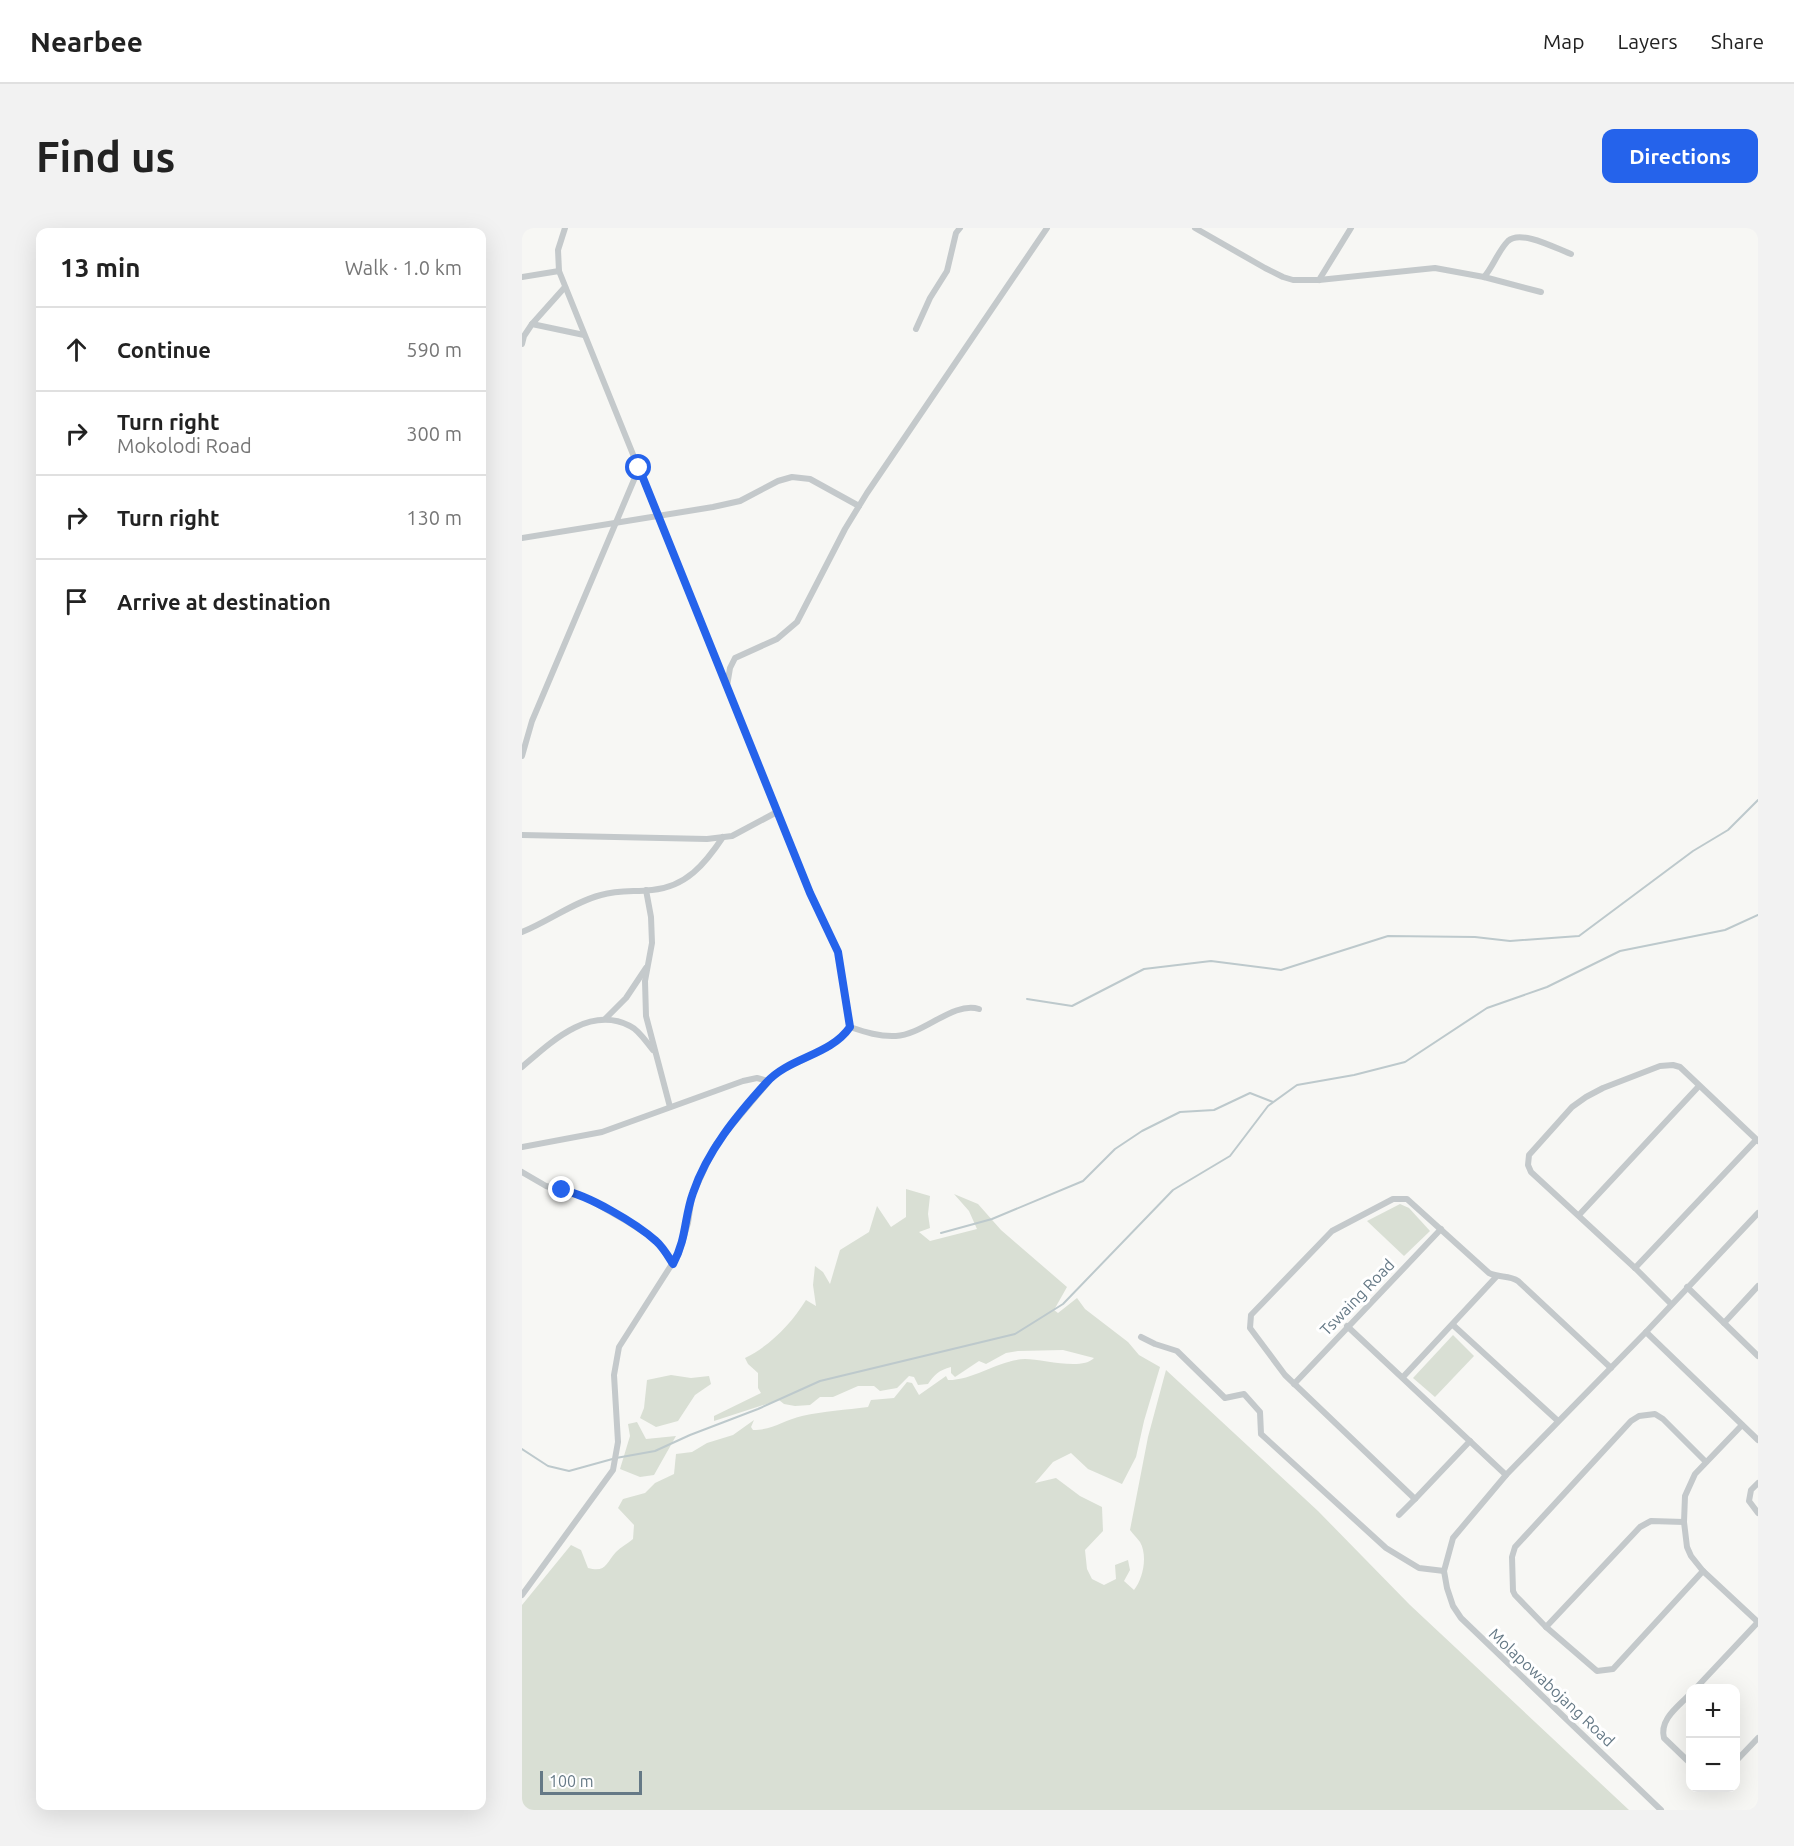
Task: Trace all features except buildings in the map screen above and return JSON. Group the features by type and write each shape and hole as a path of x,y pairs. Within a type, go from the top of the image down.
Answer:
{"street":[{"path":"522,1595 613,1470 618,1442 614,1375 619,1347 679,1253 694,1189 716,1144 776,1073 828,1047 842,1037 850,1027 838,952 810,893 559,271 558,250 565,228"},
{"path":"916,329 930,298 947,271 956,233 960,228"},
{"path":"727,687 730,668 735,658 777,639 797,622 859,506 1047,228"},
{"path":"1195,228 1282,278 1319,280 1435,268 1541,292"},
{"path":"1319,280 1351,228"},
{"path":"1484,278 1508,241 1516,237 1524,237 1571,254"},
{"path":"522,277 559,271"},
{"path":"522,344 532,324 565,287"},
{"path":"532,324 584,335"},
{"path":"522,756 532,721 639,468"},
{"path":"522,538 740,501 778,481 792,477 810,479 859,506"},
{"path":"522,835 707,839 732,836 777,812"},
{"path":"522,932 599,895 623,890 654,890 674,884 693,875 709,858 723,837"},
{"path":"646,890 651,917 652,943 645,981 646,1016 670,1107"},
{"path":"605,1019 626,998 648,966"},
{"path":"850,1027 882,1036 897,1036 917,1031 964,1008 978,1009"},
{"path":"522,1067 558,1036 581,1024 605,1019 631,1026 654,1050"},
{"path":"1635,1268 1757,1141 1680,1067 1666,1064 1603,1088 1572,1107 1534,1149 1528,1160 1531,1172 1635,1268 1671,1305"},
{"path":"522,1147 602,1132 743,1081 757,1078 768,1081"},
{"path":"1579,1215 1699,1086"},
{"path":"522,1172 546,1186 581,1195 628,1222 656,1240 673,1264"},
{"path":"1415,1499 1294,1384 1250,1328 1251,1315 1254,1311 1332,1230 1393,1199 1410,1200 1489,1273 1496,1277 1511,1277 1518,1281 1611,1368"},
{"path":"1141,1337 1177,1351 1225,1398 1244,1394 1259,1411 1261,1434 1386,1548 1419,1568 1444,1571 1453,1538 1506,1475 1758,1213"},
{"name":"Tswaing Road","path":"1294,1384 1441,1229"},
{"path":"1403,1377 1496,1277"},
{"path":"1724,1323 1758,1286"},
{"path":"1687,1287 1758,1356"},
{"path":"1453,1325 1558,1421"},
{"path":"1347,1326 1506,1475"},
{"path":"1646,1332 1758,1440"},
{"path":"1704,1571 1613,1669 1605,1671 1592,1668 1518,1600 1513,1591 1513,1551 1631,1421 1639,1416 1655,1414 1664,1419 1706,1462"},
{"path":"1701,1684 1758,1622 1704,1571 1688,1551 1684,1522 1684,1496 1695,1474 1742,1425"},
{"path":"1399,1515 1470,1441"},
{"path":"1758,1483 1752,1490 1749,1502 1758,1513"},
{"path":"1546,1627 1640,1527 1651,1521 1684,1522"},
{"name":"Molapowabojang Road","path":"1444,1571 1453,1606 1465,1623 1661,1810"},
{"path":"1686,1698 1665,1721 1663,1734 1686,1759"},
{"path":"1740,1757 1758,1738"}],"shaded area":[{"path":"906,1189 930,1196 928,1214 930,1228 919,1232 930,1241 977,1229 969,1211 954,1194 978,1204 1001,1230 1067,1287 1054,1310 1058,1313 1077,1298 1085,1309 1128,1342 1139,1355 1160,1367 1136,1457 1122,1484 1088,1469 1071,1453 1053,1462 1035,1483 1056,1478 1080,1496 1102,1507 1103,1531 1085,1550 1087,1569 1092,1579 1104,1585 1116,1579 1115,1565 1128,1560 1130,1570 1124,1581 1134,1590 1140,1580 1144,1554 1140,1542 1130,1530 1148,1437 1166,1370 1318,1511 1410,1605 1629,1810 522,1810 522,1605 571,1545 581,1550 588,1568 599,1569 633,1539 634,1525 618,1508 623,1499 645,1493 655,1483 674,1474 676,1454 692,1452 707,1443 733,1435 754,1420 751,1427 753,1430 760,1430 802,1416 868,1407 871,1400 894,1398 907,1382 912,1383 919,1395 946,1376 948,1380 968,1377 1015,1360 1032,1359 1081,1364 1094,1358 1063,1350 1018,1351 1006,1353 986,1364 979,1361 955,1377 951,1373 951,1367 947,1368 937,1373 928,1384 918,1385 914,1377 909,1376 897,1388 880,1391 874,1386 858,1386 833,1397 820,1397 810,1405 795,1406 784,1404 779,1400 714,1421 714,1416 761,1393 758,1388 758,1373 745,1358 780,1333 806,1300 816,1306 813,1285 815,1266 823,1272 830,1284 840,1250 869,1232 877,1206 891,1227 906,1217"},
{"path":"1400,1204 1409,1208 1430,1231 1404,1256 1367,1221"},
{"path":"1453,1335 1474,1356 1435,1397 1413,1378"},
{"path":"671,1375 691,1378 709,1376 711,1384 695,1395 678,1421 656,1427 640,1418 644,1408 647,1380"},
{"path":"637,1422 646,1439 676,1436 654,1475 640,1477 620,1469 630,1436 628,1424"}],"waterway":[{"path":"1027,999 1072,1006 1144,969 1211,961 1281,970 1388,936 1475,937 1510,941 1579,936 1693,851 1728,830 1758,800"},
{"path":"522,1449 548,1466 569,1471 616,1458 655,1451 820,1381 1015,1334 1063,1304 1173,1190 1230,1156 1268,1106 1297,1085 1354,1075 1405,1062 1487,1008 1547,987 1620,951 1725,930 1758,915"},
{"path":"941,1233 992,1219 1083,1181 1115,1149 1142,1131 1180,1112 1214,1110 1250,1093 1273,1102"}],"route":[{"path":"562,1190 581,1195 648,1234 663,1248 673,1264 679,1253 688,1223 694,1189 722,1135 776,1073 828,1047 842,1037 850,1027 838,952 810,893 639,468"}]}
